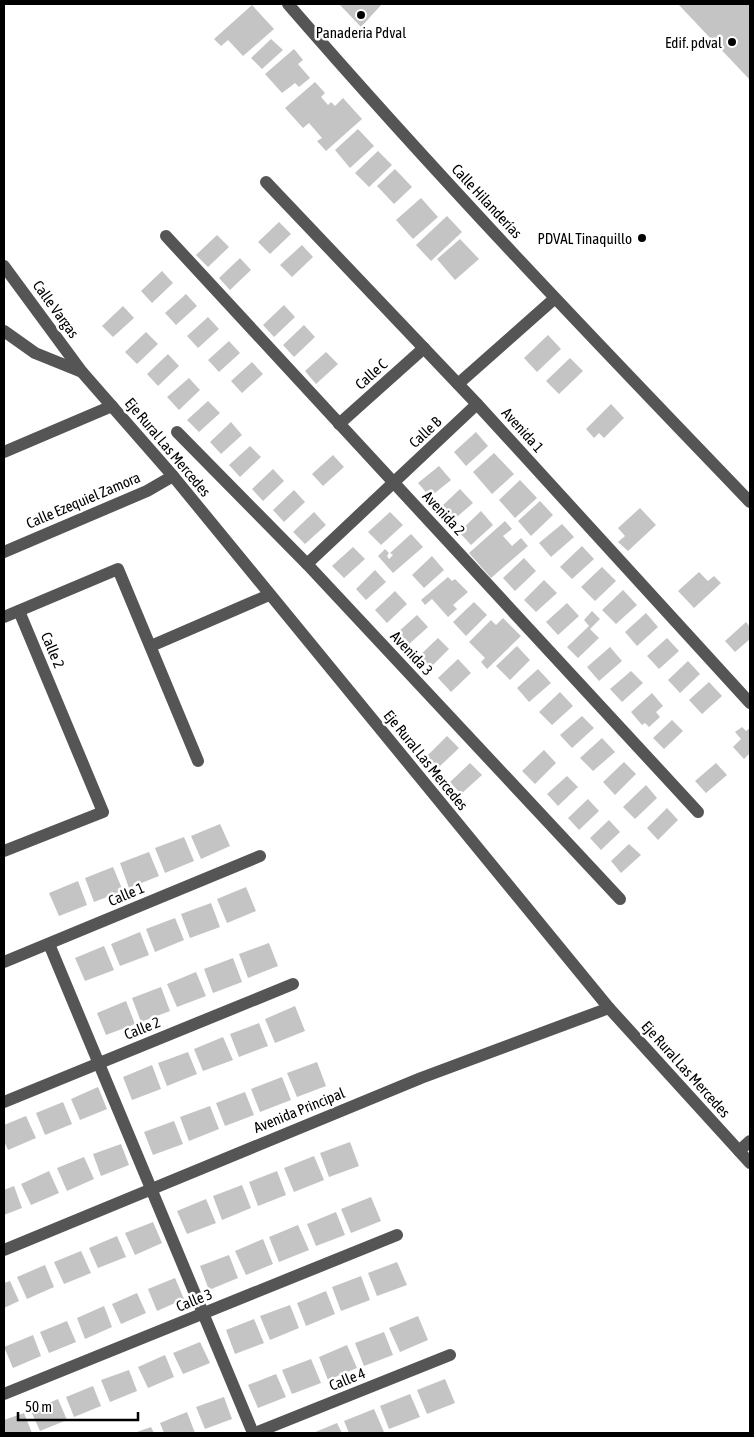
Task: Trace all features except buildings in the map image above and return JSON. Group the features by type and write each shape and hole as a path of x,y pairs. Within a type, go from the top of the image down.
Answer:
{"street":[{"name":"Calle Hilanderías","path":"288,4 359,86 554,299 750,502"},
{"name":"Avenida 1","path":"266,182 477,404 750,704"},
{"name":"Avenida 2","path":"166,236 698,812"},
{"name":"Calle Vargas","path":"4,266 82,372"},
{"path":"458,384 554,299"},
{"path":"4,331 34,353 82,372"},
{"name":"Calle C","path":"339,424 424,348"},
{"name":"Eje Rural Las Mercedes","path":"82,372 173,476 609,1008 750,1163"},
{"name":"Calle B","path":"307,564 477,404"},
{"path":"4,452 112,406"},
{"name":"Avenida 3","path":"177,432 307,564 620,899"},
{"name":"Calle Ezequiel Zamora","path":"4,552 147,491 173,476"},
{"path":"4,618 118,569 198,761"},
{"path":"150,646 269,595"},
{"name":"Calle 2","path":"4,851 103,812 19,611"},
{"name":"Calle 1","path":"4,962 260,856"},
{"path":"49,944 254,1433"},
{"name":"Calle 2","path":"4,1102 293,984"},
{"name":"Avenida Principal","path":"4,1250 421,1078 609,1008"},
{"path":"739,1151 750,1141"},
{"name":"Calle 3","path":"4,1394 397,1235"},
{"name":"Calle 4","path":"254,1433 450,1355"}],"place":[{"name":"Panaderia Pdval","path":"361,15"},
{"name":"Edif. pdval","path":"732,42"},
{"name":"PDVAL Tinaquillo","path":"642,238"}]}
